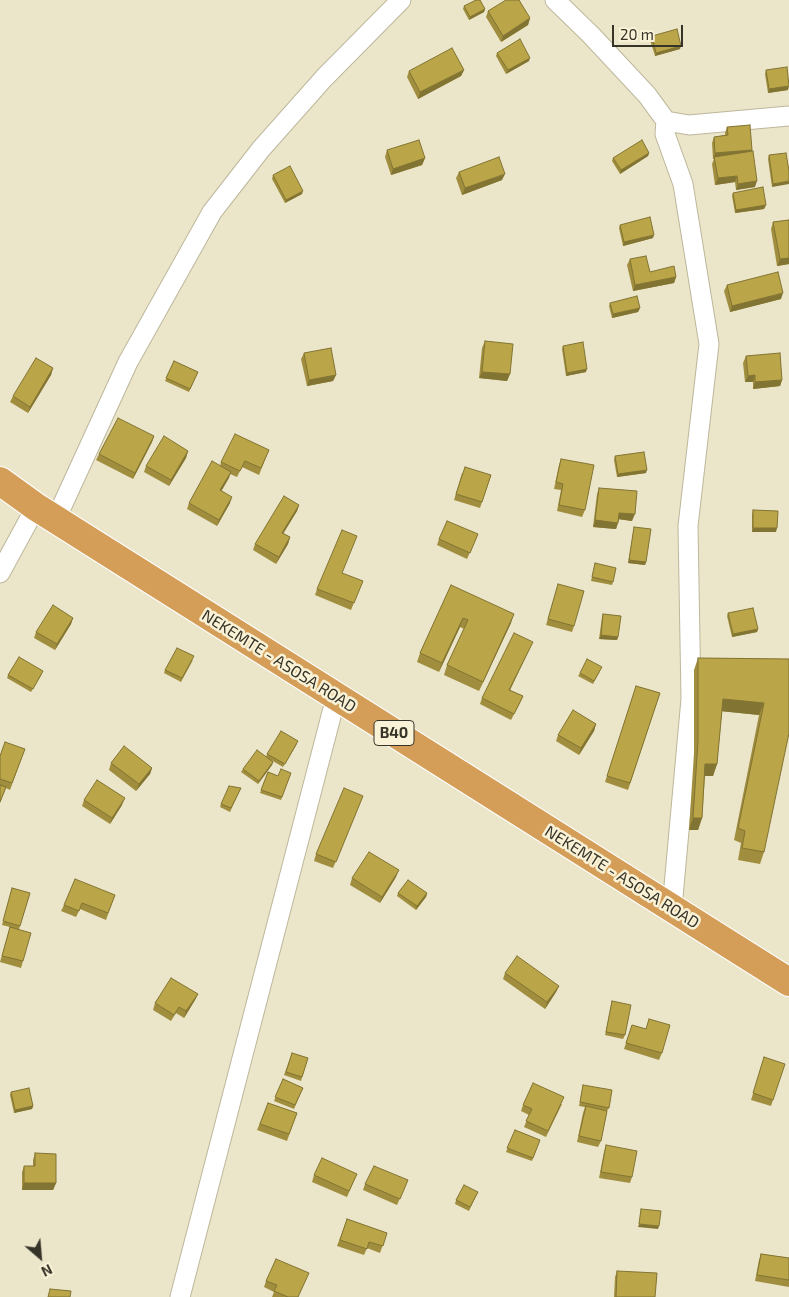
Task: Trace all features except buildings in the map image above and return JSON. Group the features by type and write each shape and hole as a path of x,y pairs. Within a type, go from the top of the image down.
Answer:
{"highway":[{"name":"NEKEMTE - ASOSA ROAD","path":"0,481 46,513 789,982"}],"street":[{"path":"0,573 46,513 212,212 261,150 318,85 400,0"},
{"path":"555,0 592,35 647,95 666,122 665,134 683,184 709,344 688,526 691,699 672,908"},
{"path":"666,122 689,125 789,116"},
{"path":"180,1297 336,697"}]}
